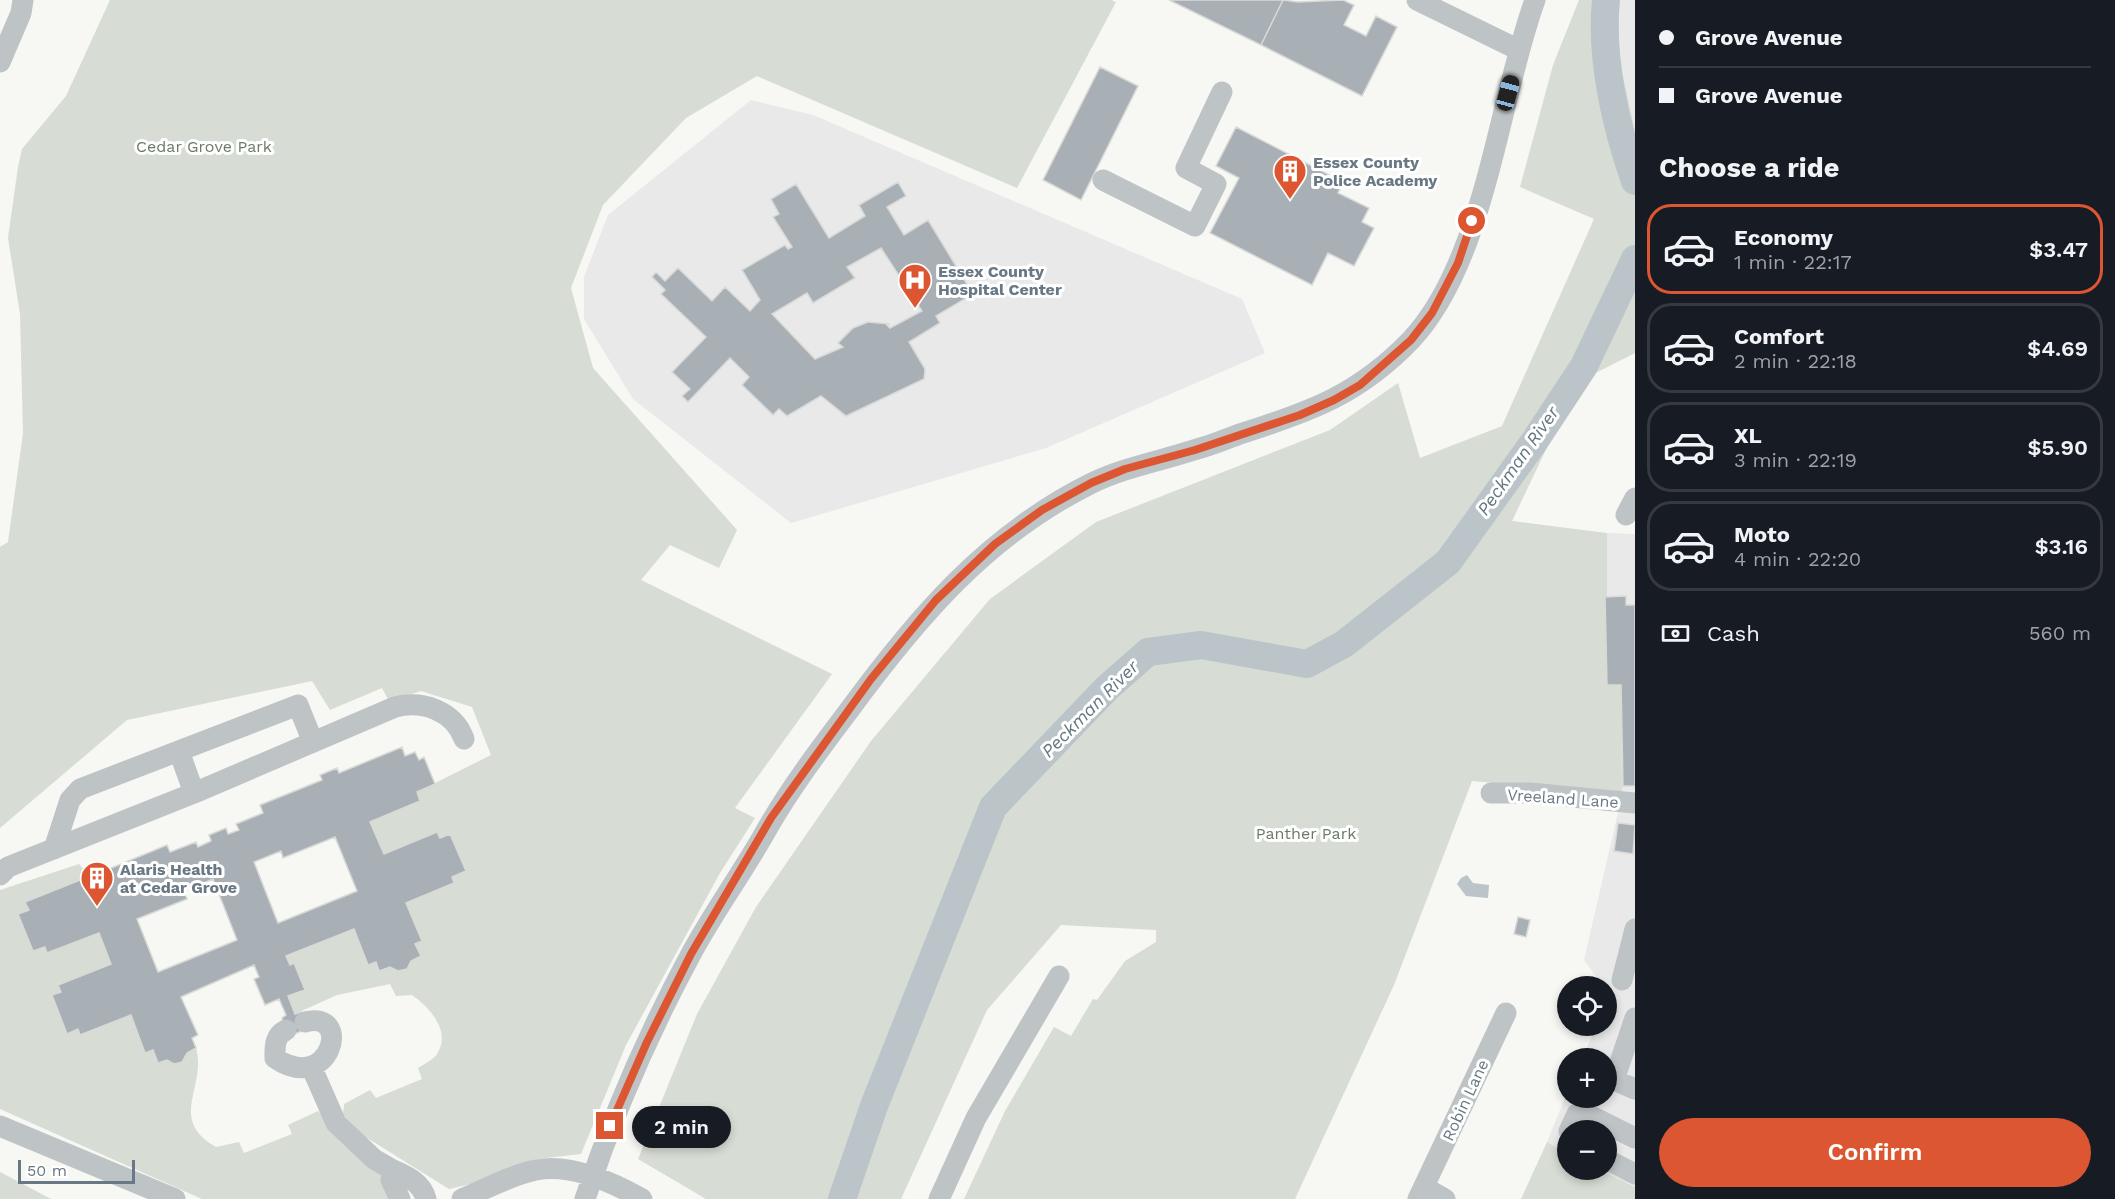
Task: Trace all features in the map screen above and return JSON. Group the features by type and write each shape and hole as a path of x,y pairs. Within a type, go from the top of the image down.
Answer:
{"street":[{"path":"0,62 21,13 23,0"},
{"path":"1417,0 1519,50"},
{"path":"585,1199 624,1092 691,954 771,818 871,679 936,600 995,544 1042,510 1091,483 1125,469 1195,450 1334,400 1360,385 1411,340 1443,297 1458,263 1479,200 1519,50 1535,0"},
{"path":"1102,180 1195,226 1216,184 1186,168 1222,92"},
{"path":"0,875 8,867 194,793 395,707 412,703 430,706 459,725 464,739"},
{"path":"54,849 70,800 80,789 298,705 313,742"},
{"path":"179,751 194,793"},
{"name":"Vreeland Lane","path":"1491,793 1530,793 1635,804"},
{"path":"1622,980 1635,931"},
{"path":"939,1199 976,1118 1059,976"},
{"name":"Robin Lane","path":"1445,1199 1421,1193 1506,1013"},
{"path":"1635,1018 1614,1080 1635,1089"},
{"path":"313,1020 322,1022 334,1037 332,1048 325,1059 311,1066 297,1068 286,1066 275,1058 275,1042 281,1033 313,1020"},
{"path":"311,1066 336,1123 375,1159 409,1177 424,1192 426,1199"},
{"path":"1574,1120 1577,1114 1583,1112 1599,1120"},
{"path":"0,1126 175,1199"},
{"path":"1617,1129 1635,1138"},
{"path":"1617,1165 1635,1174"},
{"path":"462,1199 538,1170 561,1168 623,1188 642,1199"},
{"path":"393,1170 391,1180 400,1199"}],"shaded area":[{"path":"1610,0 1635,0 1635,130 1607,3"},
{"name":"Essex County Hospital Center","path":"751,100 813,115 1242,299 1265,353 1046,448 791,523 633,399 584,319 584,277 608,215"},
{"path":"1607,533 1635,534 1635,1187 1617,1178 1617,1120 1557,1120 1557,1148 1547,1142 1561,1108 1617,1108 1617,1048 1587,1048 1592,1036 1617,1036 1617,976 1596,976 1584,960 1622,795 1620,685 1607,685"},
{"path":"1467,875 1473,883 1489,885 1488,898 1466,896 1457,884"}],"green space":[{"name":"Cedar Grove Park","path":"110,0 1111,0 1116,2 1017,188 757,76 686,118 603,205 571,288 593,368 737,530 719,568 670,545 641,580 832,674 735,808 755,818 720,873 626,1045 581,1154 537,1159 479,1182 449,1189 364,1136 343,1115 344,1104 370,1090 376,1098 422,1079 418,1068 437,1054 441,1045 440,1028 431,1013 412,995 396,996 390,984 337,995 295,1014 288,996 304,990 294,963 290,965 286,956 354,929 368,965 376,962 380,971 390,967 398,971 407,969 411,961 421,956 415,944 422,940 406,903 454,883 452,877 466,870 450,834 440,838 436,832 384,854 370,822 420,801 417,792 491,755 472,707 421,691 389,701 382,688 330,710 312,681 127,720 0,828 0,547 8,542 23,433 20,314 8,238 22,149 66,96"},
{"name":"Panther Park","path":"1579,0 1610,0 1607,4 1635,130 1635,353 1578,382 1512,521 1607,533 1607,684 1621,685 1622,795 1472,781 1394,985 1295,1199 964,1199 1005,1111 1054,1027 1071,1036 1093,999 1097,1000 1125,961 1156,942 1156,930 1061,925 987,1010 901,1199 706,1199 638,1159 697,1014 756,907 871,741 990,599 1096,522 1330,430 1398,383 1420,458 1502,426 1594,219 1520,187 1553,65"},
{"path":"79,864 90,876 26,902 29,910 18,914 33,951 99,933 111,964 59,984 61,992 52,996 67,1033 78,1029 81,1035 131,1015 145,1052 153,1050 158,1063 167,1060 174,1064 182,1062 187,1053 196,1048 198,1063 191,1114 194,1125 202,1136 216,1147 239,1142 244,1153 292,1134 288,1125 318,1111 381,1173 392,1199 202,1199 0,1109 0,890"},
{"path":"1547,1142 1557,1148 1557,1180 1617,1180 1617,1178 1635,1187 1635,1199 1521,1199"},
{"path":"0,1172 51,1199 0,1199"}],"building":[{"path":"1169,0 1283,0 1261,45"},
{"path":"1283,0 1298,2 1343,0 1354,5 1344,25 1366,36 1376,16 1397,27 1362,96 1261,45"},
{"path":"1100,67 1138,86 1081,200 1043,180"},
{"name":"Essex County Police Academy","path":"1236,127 1343,182 1338,193 1369,208 1362,222 1374,228 1354,266 1328,253 1312,285 1210,233 1239,178 1216,166"},
{"path":"898,182 906,196 887,207 904,235 928,220 973,294 936,316 940,323 909,342 925,369 924,379 846,416 821,396 787,416 779,409 773,415 742,385 749,377 730,358 688,402 682,396 690,389 672,372 706,337 661,294 665,290 652,277 656,272 665,281 678,268 712,301 725,287 750,311 760,300 742,270 785,245 788,249 792,247 773,217 779,214 771,199 796,184 829,238 865,216 859,205","holes":["881,248 922,311 890,328 887,325 890,324 868,322 853,328 838,343 843,347 815,359 772,314 807,293 813,303 855,278 847,267"]},
{"path":"1626,596 1626,605 1635,605 1635,786 1623,786 1621,685 1607,685 1605,597"},
{"name":"Alaris Health at Cedar Grove","path":"402,747 405,756 415,752 419,760 424,757 435,784 417,792 420,801 370,822 384,854 437,832 440,838 450,834 466,871 452,877 454,883 406,903 422,941 415,944 421,956 411,961 407,969 398,971 390,967 379,971 376,962 368,965 354,929 286,956 290,965 294,963 305,990 288,996 295,1014 301,1012 307,1029 289,1036 282,1018 286,1015 279,999 265,1005 254,979 259,977 254,965 181,997 198,1035 192,1038 196,1048 187,1053 182,1062 174,1064 167,1060 158,1063 153,1050 145,1053 131,1015 80,1035 78,1029 67,1034 52,995 61,992 58,985 111,964 99,933 47,953 45,947 33,951 18,914 29,910 25,902 90,876 88,872 102,866 104,871 167,845 170,852 196,842 198,847 211,841 209,835 226,828 228,834 239,830 236,824 263,813 260,805 322,780 320,775 337,768 339,773","holes":["335,837 357,891 278,923 254,862 281,851 283,858","213,879 237,940 158,972 137,919 187,899 184,891"]},
{"path":"1618,823 1635,825 1633,854 1614,851"},
{"path":"1518,917 1530,920 1526,937 1514,934"}],"waterway":[{"name":"Peckman River","path":"1606,0 1605,45 1611,92 1635,181"},
{"name":"Peckman River","path":"842,1199 874,1106 993,807 1107,688 1148,652 1201,645 1307,664 1344,644 1448,562 1534,442 1584,366 1635,259"}],"place":[{"name":"Essex County Police Academy","path":"1290,200"},
{"name":"Essex County Hospital Center","path":"915,309"},
{"name":"Alaris Health at Cedar Grove","path":"97,907"}],"route":[{"path":"610,1126 647,1042 691,954 764,834 771,818 871,679 936,600 995,544 1042,510 1091,483 1125,469 1166,456 1195,450 1300,415 1360,385 1411,340 1443,297 1458,263 1472,221"}]}
